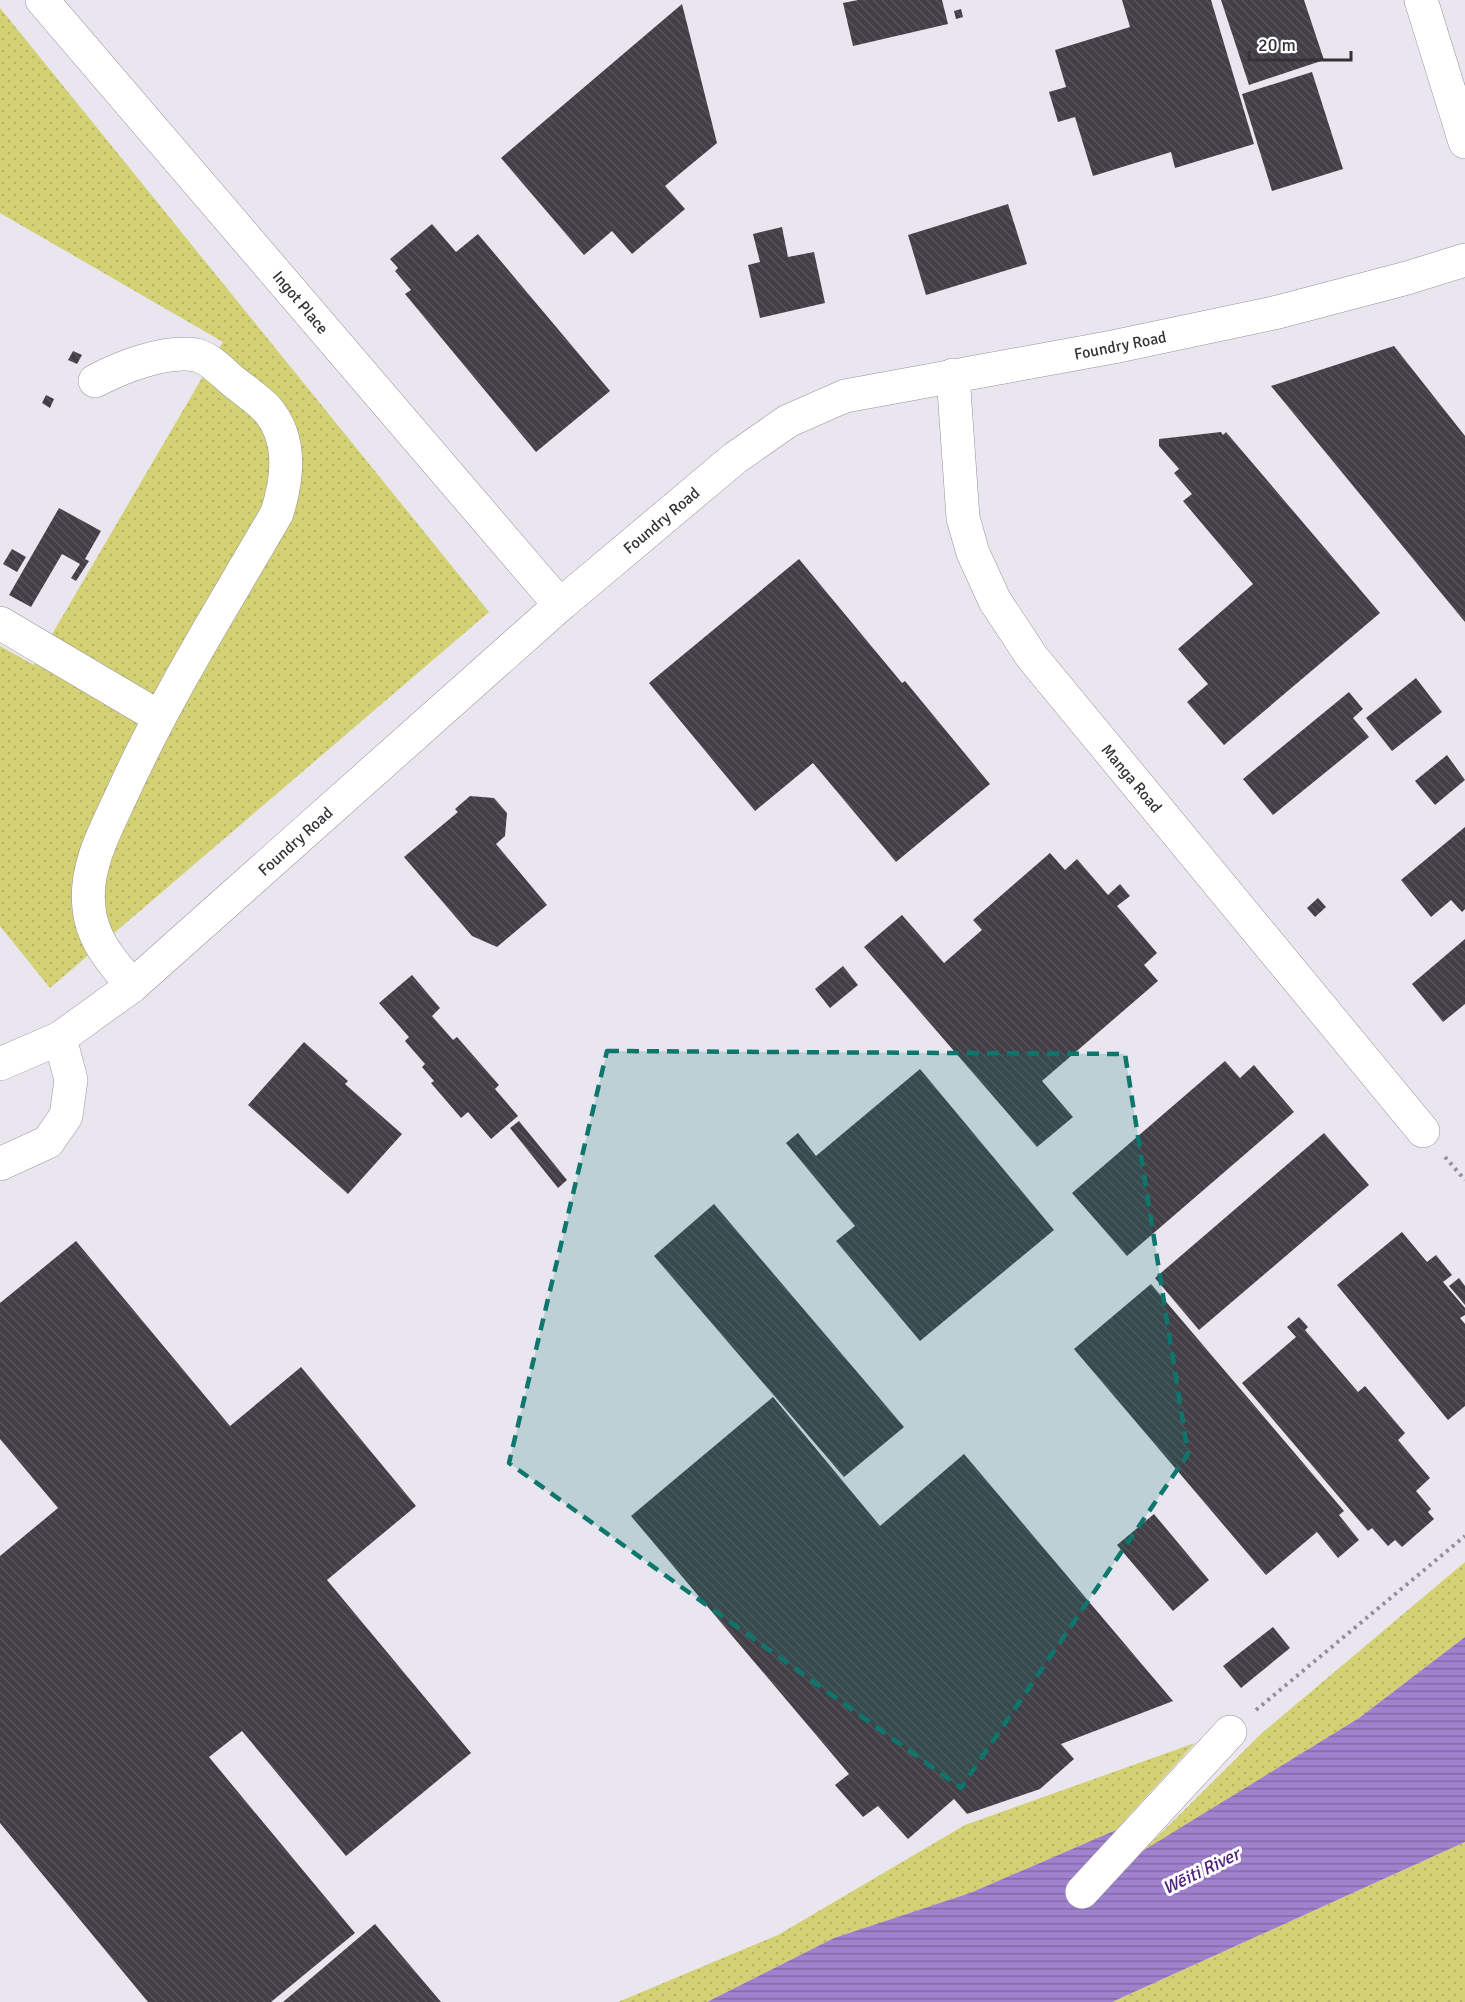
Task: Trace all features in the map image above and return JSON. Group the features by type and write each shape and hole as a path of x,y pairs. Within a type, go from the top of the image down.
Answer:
{"street":[{"name":"Ingot Place","path":"42,0 560,605"},
{"path":"1421,0 1465,142"},
{"name":"Foundry Road","path":"0,1064 60,1038 132,986 560,605 735,458 788,421 845,396 1113,347 1278,312 1407,278 1465,260"},
{"path":"95,381 110,373 155,358 179,355 198,356 211,363 265,407 276,423 285,451 286,477 277,513 159,717 101,839 89,882 88,906 93,930 105,953 132,986"},
{"name":"Manga Road","path":"953,375 963,518 973,553 995,601 1032,657 1423,1131"},
{"path":"0,623 159,717"},
{"path":"0,1164 48,1142 66,1116 71,1080 60,1038"},
{"path":"1082,1892 1230,1732"}],"path":[{"path":"1230,1732 1465,1536"}],"highlighted area":[{"path":"607,1051 1125,1054 1188,1454 961,1788 509,1463"}],"shaded area":[{"path":"0,8 489,612 50,988 0,926 0,646 34,665 223,342 0,213"},
{"path":"1465,1562 1465,1637 1359,1718 1141,1853 1262,1733"},
{"path":"1195,1743 1116,1830 970,1893 834,1938 707,2002 618,2002 778,1935 965,1825"},
{"path":"1465,1842 1465,2002 1112,2002"}],"water":[{"name":"Wēiti River","path":"1465,1637 1465,1842 1112,2002 707,2002 834,1938 970,1893 1116,1830 1141,1852 1359,1718"}],"building":[{"path":"858,0 942,0 948,24 853,46 843,3"},
{"path":"1122,0 1211,0 1254,144 1175,168 1171,152 1093,176 1075,117 1058,122 1049,92 1066,87 1055,50 1130,27"},
{"path":"1221,0 1304,0 1324,60 1249,85"},
{"path":"682,4 717,143 665,186 685,209 632,254 612,231 584,255 501,158"},
{"path":"961,9 963,17 956,19 954,11"},
{"path":"1312,72 1343,169 1272,191 1242,94"},
{"path":"1008,204 1027,264 926,295 908,235"},
{"path":"432,224 456,252 478,234 610,391 536,452 405,294 411,290 395,271 398,268 390,259"},
{"path":"782,227 788,257 814,252 825,303 760,318 748,265 760,262 753,234"},
{"path":"1394,346 1465,436 1465,622 1271,386"},
{"path":"73,351 82,355 77,364 68,360"},
{"path":"46,395 54,399 50,408 42,403"},
{"path":"1221,432 1223,435 1226,432 1380,613 1224,745 1187,702 1208,684 1178,649 1253,584 1183,501 1192,494 1174,473 1179,469 1159,446 1159,439"},
{"path":"59,508 101,531 85,559 89,561 76,581 71,578 80,564 62,554 31,607 9,595"},
{"path":"12,549 26,557 17,572 3,564"},
{"path":"799,559 902,683 905,681 990,784 896,862 813,763 755,811 649,683"},
{"path":"1416,678 1442,712 1392,751 1366,718"},
{"path":"1349,692 1363,709 1353,718 1369,737 1273,815 1243,779"},
{"path":"1447,755 1465,780 1435,805 1415,781"},
{"path":"470,796 494,798 507,813 505,836 496,844 547,905 497,947 472,936 404,857 458,812 455,809"},
{"path":"1465,827 1465,909 1462,912 1451,900 1431,917 1401,880"},
{"path":"1050,853 1065,870 1077,859 1108,895 1120,884 1130,896 1117,906 1157,953 1144,965 1158,981 1042,1081 1073,1117 1037,1147 864,947 902,915 944,963 982,930 973,920"},
{"path":"1318,898 1326,907 1315,917 1307,908"},
{"path":"1465,939 1465,1004 1443,1022 1412,984"},
{"path":"843,966 858,985 830,1008 815,989"},
{"path":"412,975 440,1008 432,1016 453,1040 457,1037 499,1085 495,1089 518,1116 491,1139 468,1112 461,1118 431,1083 434,1081 422,1067 425,1064 405,1041 409,1037 379,1003"},
{"path":"304,1042 348,1081 345,1084 402,1134 348,1194 248,1105"},
{"path":"1225,1061 1240,1078 1254,1065 1294,1112 1127,1256 1072,1193"},
{"path":"920,1069 1054,1230 920,1341 836,1241 855,1226 786,1143 798,1133 816,1156"},
{"path":"519,1121 567,1180 558,1188 510,1128"},
{"path":"1324,1133 1369,1185 1199,1330 1155,1278"},
{"path":"714,1204 904,1427 844,1477 654,1256"},
{"path":"1402,1232 1427,1262 1436,1255 1452,1275 1443,1282 1465,1308 1465,1315 1460,1318 1465,1324 1465,1406 1448,1420 1337,1285"},
{"path":"76,1241 230,1426 301,1367 416,1506 327,1580 471,1753 346,1856 242,1731 209,1757 355,1933 271,2002 148,2002 0,1823 0,1556 58,1508 0,1439 0,1303"},
{"path":"1459,1278 1465,1286 1465,1305 1449,1286"},
{"path":"1151,1284 1344,1511 1339,1515 1359,1540 1338,1558 1317,1532 1266,1575 1074,1349"},
{"path":"1299,1317 1308,1327 1305,1330 1358,1392 1365,1386 1405,1433 1398,1440 1430,1478 1416,1491 1431,1509 1428,1512 1434,1519 1402,1547 1395,1540 1388,1546 1372,1528 1368,1531 1242,1383 1296,1337 1287,1327"},
{"path":"773,1397 880,1526 964,1454 1173,1701 1061,1744 1074,1759 1040,1789 967,1814 954,1799 908,1839 878,1806 863,1817 835,1785 849,1774 631,1516"},
{"path":"1154,1514 1209,1580 1173,1611 1117,1545"},
{"path":"1273,1627 1290,1648 1241,1688 1223,1666"},
{"path":"375,1924 441,2002 283,2002"}]}
